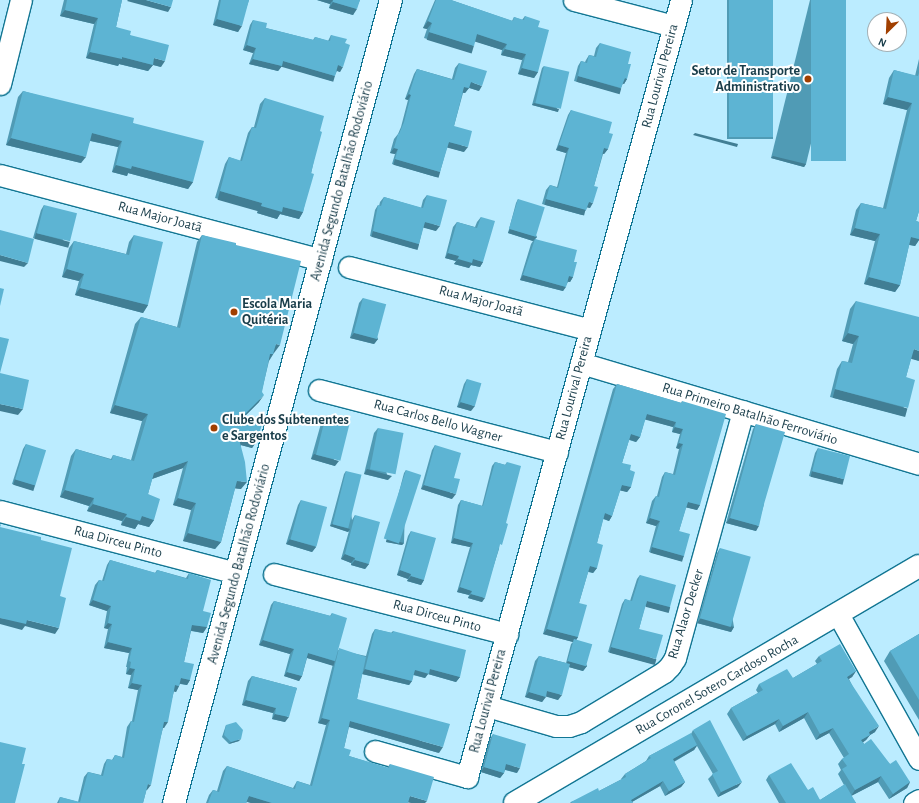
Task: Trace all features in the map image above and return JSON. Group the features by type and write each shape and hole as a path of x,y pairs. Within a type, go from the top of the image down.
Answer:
{"street":[{"path":"0,84 21,0"},
{"name":"Avenida Segundo Batalhão Rodoviário","path":"174,803 391,0"},
{"path":"574,0 674,26"},
{"name":"Rua Lourival Pereira","path":"375,751 467,776 681,0"},
{"name":"Rua Major Joatã","path":"0,175 321,260"},
{"name":"Rua Major Joatã","path":"349,266 590,330"},
{"name":"Rua Primeiro Batalhão Ferroviário","path":"581,363 919,464"},
{"name":"Rua Carlos Bello Wagner","path":"319,390 557,452"},
{"name":"Rua Alaor Decker","path":"487,706 556,726 568,726 581,722 664,672 670,666 675,658 743,411"},
{"name":"Rua Dirceu Pinto","path":"0,511 236,573"},
{"name":"Rua Coronel Sotero Cardoso Rocha","path":"515,803 919,566"},
{"name":"Rua Dirceu Pinto","path":"274,574 507,634"},
{"path":"838,614 919,759"},
{"path":"914,803 919,800"}],"building":[{"path":"67,0 122,0 116,27 131,31 130,35 169,45 165,61 154,58 153,65 122,57 122,59 90,52 98,18 65,10"},
{"path":"146,0 173,0 171,7"},
{"path":"221,0 249,0 242,26 217,19"},
{"path":"333,0 360,0 357,9 333,2"},
{"path":"436,0 451,0 513,21 514,17 524,20 525,16 540,21 538,27 549,30 538,72 522,68 526,54 505,49 507,44 477,34 474,46 429,32 432,23 428,21"},
{"path":"729,0 773,0 773,137 729,137"},
{"path":"811,0 846,0 846,161 811,161"},
{"path":"253,20 267,23 266,28 314,40 315,37 330,41 331,35 347,39 345,43 350,45 343,67 338,65 335,76 283,61 282,66 253,59 256,48 247,45"},
{"path":"600,43 631,52 628,64 631,64 627,79 625,78 621,88 578,76 581,61 587,63 589,55 596,57"},
{"path":"459,63 487,71 482,86 471,82 469,88 464,87 454,126 472,131 468,147 449,142 440,172 395,159 398,149 394,148 398,134 404,122 411,95 409,94 417,69 454,80"},
{"path":"544,66 569,72 561,109 535,103"},
{"path":"894,70 918,76 919,73 919,211 916,221 919,222 919,239 911,237 900,285 869,277 880,234 855,228 861,203 886,209 912,103 888,97"},
{"path":"23,91 134,118 133,123 204,141 193,182 132,166 131,169 116,165 122,141 92,133 86,157 11,138"},
{"path":"265,98 324,116 320,131 322,132 311,173 314,174 303,212 283,207 282,212 261,206 262,203 220,191 229,157 242,161 252,127 256,128"},
{"path":"571,110 612,122 609,133 613,134 608,149 604,148 594,186 598,187 593,203 589,202 586,210 546,199 550,185 558,188 569,148 559,145"},
{"path":"427,195 447,200 440,226 425,222 419,244 373,231 378,205 381,206 384,197 423,208"},
{"path":"518,199 545,207 536,237 509,229"},
{"path":"44,205 77,213 70,241 37,233"},
{"path":"481,217 495,221 483,262 473,259 472,263 458,259 459,256 448,253 457,222 477,228"},
{"path":"0,230 34,239 28,263 0,255"},
{"path":"134,235 163,242 148,305 80,288 84,274 67,269 74,241 129,255"},
{"path":"202,235 301,261 280,345 276,344 273,354 270,354 262,392 264,395 243,416 263,421 257,441 238,435 245,462 247,482 237,481 221,542 188,533 196,503 178,498 188,461 154,473 148,494 160,499 154,520 142,516 140,521 126,517 127,514 93,504 94,498 65,490 76,449 112,460 113,455 134,461 148,414 115,405 141,317 180,328"},
{"path":"535,239 577,250 574,262 577,262 573,277 569,276 566,287 523,275"},
{"path":"0,288 4,289 0,306"},
{"path":"363,298 386,304 377,339 354,333"},
{"path":"856,301 919,317 919,351 914,349 906,377 915,380 908,408 835,389 842,361 852,363 859,336 848,333"},
{"path":"0,337 9,339 0,373"},
{"path":"0,373 29,380 23,409 0,404"},
{"path":"467,379 481,383 475,406 460,402"},
{"path":"617,384 726,414 700,505 688,502 679,531 690,534 684,556 652,547 660,521 650,518 656,496 659,497 665,472 675,475 683,444 679,443 683,429 675,427 676,422 647,414 640,437 631,434 622,463 631,465 630,470 635,472 631,487 622,485 612,516 605,513 597,543 603,545 597,568 590,566 579,603 587,605 578,637 547,629"},
{"path":"326,415 350,421 340,461 316,455"},
{"path":"756,424 785,432 759,526 730,518"},
{"path":"378,428 404,433 396,474 370,469"},
{"path":"26,444 46,450 35,486 15,479"},
{"path":"435,445 461,453 454,478 460,479 456,494 424,485"},
{"path":"818,448 850,456 844,479 812,471"},
{"path":"495,462 506,465 507,462 521,466 506,523 508,524 502,545 500,544 485,598 471,594 472,591 460,587 473,543 454,538 461,500 483,506"},
{"path":"406,470 421,475 399,543 384,538"},
{"path":"346,471 362,475 348,528 333,524"},
{"path":"301,500 327,507 316,547 290,540"},
{"path":"355,515 380,522 369,564 355,560 355,558 345,554"},
{"path":"0,527 41,537 41,540 72,548 60,596 66,598 59,628 27,620 26,624 0,618"},
{"path":"411,531 436,538 424,580 411,576 411,574 400,570"},
{"path":"720,548 751,557 731,627 700,618"},
{"path":"110,560 156,573 157,570 188,579 189,573 211,580 203,611 211,613 207,627 192,625 184,662 194,664 190,680 181,678 179,686 175,685 168,722 164,722 151,785 148,784 143,803 59,803 60,797 80,802 88,772 103,776 107,759 113,760 115,755 124,758 131,721 134,722 142,685 132,683 135,669 130,668 131,662 129,661 132,648 108,642 112,624 108,623 111,606 93,600 99,580 104,581"},
{"path":"640,575 676,585 670,607 647,601 639,629 663,635 656,659 611,647 625,599 632,601"},
{"path":"274,601 331,616 332,613 347,618 335,661 308,653 302,676 287,672 294,649 263,640"},
{"path":"375,629 393,633 393,631 466,650 460,677 430,669 429,674 415,670 412,681 365,669"},
{"path":"919,634 919,700 890,651"},
{"path":"574,639 592,644 586,666 568,661"},
{"path":"840,644 856,671 847,677 879,726 869,732 870,735 861,740 864,744 871,739 890,764 896,760 910,782 893,794 881,776 855,790 842,769 847,766 842,759 849,754 833,728 820,734 808,712 783,726 779,719 747,736 731,708 763,690 759,684 787,669 793,678 822,661 819,656"},
{"path":"339,648 366,657 357,699 450,724 443,747 350,721 344,748 351,750 349,756 389,768 390,764 434,777 427,801 410,796 408,803 272,803 249,796 246,803 208,803 213,790 219,792 227,766 295,789 297,781 312,786 330,720 322,718"},
{"path":"539,656 570,664 562,695 547,691 546,697 529,692"},
{"path":"252,676 297,688 289,717 275,714 276,708 246,700"},
{"path":"710,720 742,782 721,792 712,774 718,771 693,730"},
{"path":"236,722 243,730 241,739 231,742 224,735 226,725"},
{"path":"691,733 697,745 673,759 685,782 669,791 663,781 631,800 633,803 571,802 598,788 599,791 626,777 625,774 651,758 649,756"},
{"path":"493,734 526,744 520,768 506,764 504,773 484,767"},
{"path":"0,742 26,748 22,764 25,764 15,803 0,803"},
{"path":"791,763 808,790 813,787 820,800 845,784 856,803 786,803 769,775"}],"place":[{"name":"Setor de Transporte Administrativo","path":"808,79"},
{"name":"Escola Maria Quitéria","path":"234,312"},
{"name":"Clube dos Subtenentes e Sargentos","path":"214,428"}]}
